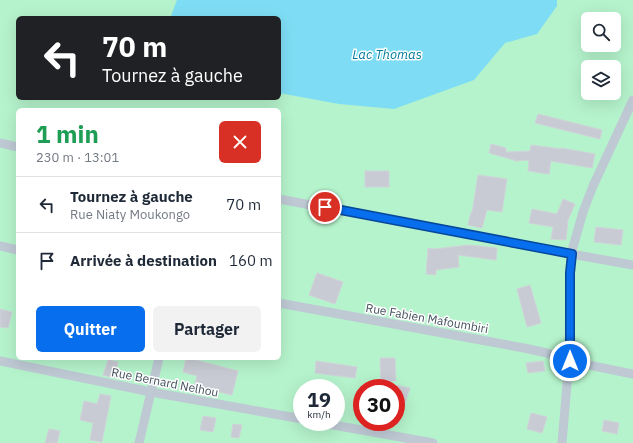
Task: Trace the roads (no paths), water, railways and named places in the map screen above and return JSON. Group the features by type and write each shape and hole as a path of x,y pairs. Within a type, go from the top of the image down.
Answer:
{"street":[{"path":"562,443 570,361 570,273 572,254 583,212 593,186 633,100"},
{"path":"0,143 16,147"},
{"path":"281,199 633,265"},
{"path":"0,246 16,250"},
{"name":"Rue Fabien Mafoumbiri","path":"281,303 524,348 570,361 633,374"},
{"path":"139,443 158,360"},
{"name":"Rue Bernard Nelhou","path":"0,361 151,392 293,417"},
{"path":"345,427 434,443"}],"water":[{"name":"Lac Thomas","path":"177,0 557,0 557,6 537,34 505,43 474,80 394,109 339,104 281,93 281,16 171,16"}]}
